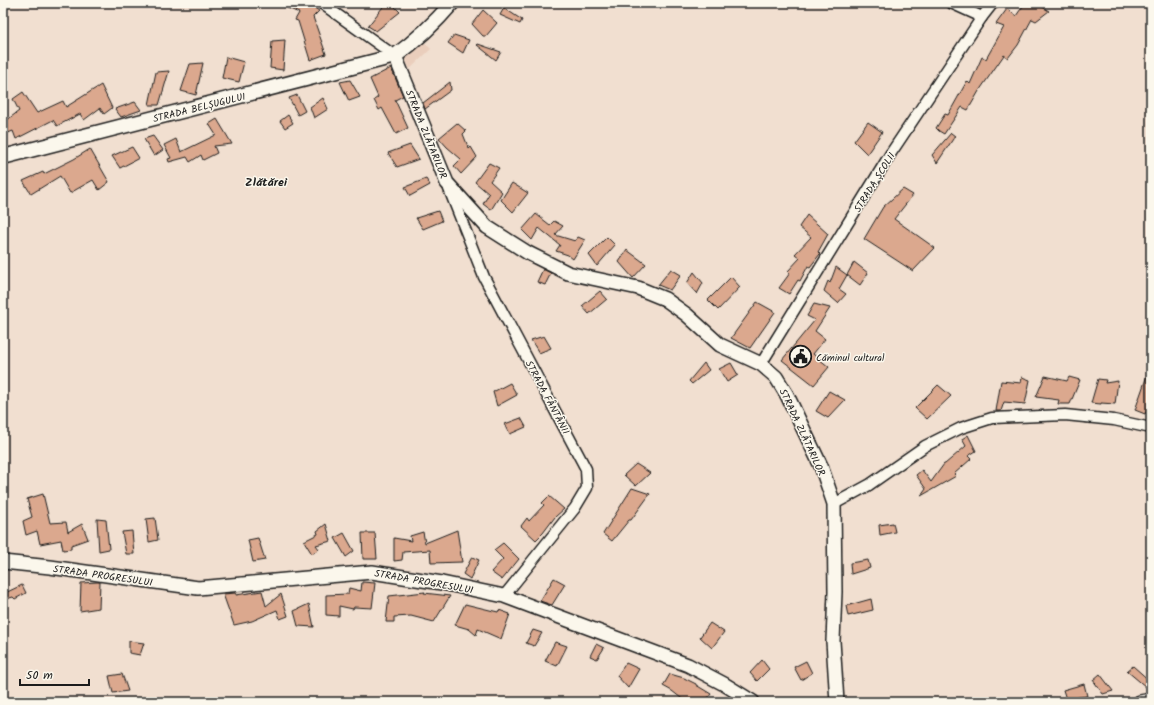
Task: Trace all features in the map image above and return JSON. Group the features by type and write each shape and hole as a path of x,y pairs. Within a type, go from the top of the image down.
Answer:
{"main road":[{"path":"395,56 415,41 452,3"},
{"name":"STRADA BELȘUGULUI","path":"3,157 395,56"}],"street":[{"path":"321,3 395,56"},
{"path":"951,3 982,17"},
{"name":"STRADA ȘCOLII","path":"761,364 891,153 982,17 993,3"},
{"name":"STRADA ZLĂTARILOR","path":"395,56 447,183 487,227 528,253 568,273 638,288 665,299 687,315 720,345 761,364 776,377 787,396 821,466 834,504 835,592 833,641 837,702"},
{"name":"STRADA FÂNTÂNII","path":"447,183 484,277 586,469 587,488 575,508 504,596"},
{"path":"834,504 869,485 925,446 961,428 992,418 1065,415 1114,420 1151,428"},
{"name":"STRADA PROGRESULUI","path":"3,562 50,567 198,588 372,572 442,583 504,596 688,665 754,702"},
{"path":"1140,702 1151,700"}],"shaded area":[{"path":"423,41 431,49 410,69 404,57"}],"building":[{"path":"276,3 307,3 319,11 313,17 326,54 310,60 298,21 295,20 299,13"},
{"path":"386,3 391,3 400,12 376,31 368,26"},
{"path":"1025,3 1036,3 1049,11 1036,21 1032,19 1018,45 1008,58 1004,55 979,91 968,110 962,107 944,134 939,131 936,128 945,114 948,115 967,81 970,84 982,57 986,59 1004,27 996,24 1007,9 1016,16"},
{"path":"504,8 522,20 520,24 500,15"},
{"path":"483,10 497,23 486,36 483,36 472,24"},
{"path":"454,35 469,40 463,53 448,43"},
{"path":"285,40 283,70 270,68 272,41"},
{"path":"478,44 501,52 496,60 477,45"},
{"path":"226,57 244,62 239,82 222,78"},
{"path":"203,63 196,95 181,91 190,64"},
{"path":"391,68 403,96 395,100 408,128 396,134 382,108 379,110 374,100 378,97 370,79"},
{"path":"169,71 159,105 149,105 156,72"},
{"path":"350,80 360,97 349,101 340,82"},
{"path":"450,82 451,90 425,109 423,103"},
{"path":"101,85 112,108 104,114 100,108 84,120 80,114 57,126 53,120 16,139 13,131 3,135 3,123 19,111 13,99 23,92 37,113 63,101 66,107"},
{"path":"297,95 305,111 298,115 289,98"},
{"path":"323,98 328,109 314,118 310,107"},
{"path":"135,102 141,110 121,117 115,109"},
{"path":"288,115 293,123 285,128 280,121"},
{"path":"217,119 232,144 214,146 217,153 203,160 201,155 190,162 187,157 169,162 168,159 171,158 164,145 176,139 181,152 216,135 209,124"},
{"path":"868,122 882,132 867,154 854,141"},
{"path":"457,123 466,131 463,134 469,149 471,147 477,157 461,174 454,166 461,159 439,138"},
{"path":"951,133 955,136 937,163 932,155"},
{"path":"153,136 163,150 154,156 144,139"},
{"path":"410,145 419,159 397,167 388,153"},
{"path":"132,147 139,158 120,168 112,156"},
{"path":"90,149 109,182 99,190 93,180 70,193 60,176 31,194 23,181 43,172 44,174"},
{"path":"489,163 499,168 490,181 502,192 491,210 483,204 489,194 475,182"},
{"path":"426,179 430,185 410,196 405,187"},
{"path":"512,183 528,193 513,212 501,200"},
{"path":"903,189 913,195 894,219 935,248 913,271 864,239 883,207"},
{"path":"438,211 442,221 423,229 416,218"},
{"path":"536,214 550,225 554,221 563,226 555,235 575,241 578,237 585,240 573,259 568,255 556,251 560,245 539,228 532,240 522,230"},
{"path":"807,215 828,234 818,252 820,254 810,267 808,266 800,281 798,280 789,294 779,288 790,273 788,271 800,258 795,254 811,237 799,227"},
{"path":"607,237 615,245 597,266 589,255"},
{"path":"627,250 646,264 633,278 619,262"},
{"path":"854,262 868,273 860,285 847,275"},
{"path":"836,267 847,275 839,289 846,294 838,303 824,291 828,281 830,283"},
{"path":"543,269 551,273 545,285 537,282"},
{"path":"671,269 681,275 670,290 658,285"},
{"path":"694,272 703,283 697,294 687,283"},
{"path":"731,277 740,287 718,310 708,300"},
{"path":"600,291 607,299 589,314 582,306"},
{"path":"757,302 775,312 750,348 731,338"},
{"name":"Căminul cultural","path":"814,304 830,308 815,331 825,339 813,354 829,367 814,385 782,360 815,320 807,316"},
{"path":"544,336 551,348 539,353 531,340"},
{"path":"704,363 709,370 692,384 689,381"},
{"path":"731,363 738,375 727,382 719,369"},
{"path":"1150,367 1151,402 1145,414 1135,410"},
{"path":"1045,376 1067,381 1069,377 1080,380 1070,404 1058,404 1059,400 1036,397"},
{"path":"1022,377 1030,380 1025,404 1004,402 1001,411 996,411 1001,381 1021,383"},
{"path":"1098,379 1106,380 1105,383 1118,381 1115,404 1091,403"},
{"path":"510,383 517,395 497,406 493,392"},
{"path":"938,385 951,396 927,419 915,408"},
{"path":"829,391 845,400 828,418 816,411"},
{"path":"521,418 526,427 510,434 505,424"},
{"path":"968,435 976,451 968,456 971,459 954,474 956,476 921,496 926,489 916,475 922,470 931,482 944,464 966,446 962,439"},
{"path":"636,464 650,473 636,486 624,475"},
{"path":"632,488 650,494 631,520 629,520 612,541 603,534"},
{"path":"43,494 50,523 66,522 68,532 82,524 88,539 71,545 71,549 63,550 61,540 40,544 37,531 26,535 23,521 32,517 27,499"},
{"path":"549,496 564,509 555,517 536,540 521,526 527,518 529,521 544,505 542,503"},
{"path":"155,518 158,540 149,542 146,519"},
{"path":"97,519 106,520 109,549 99,551"},
{"path":"893,523 895,532 880,535 879,525"},
{"path":"326,524 331,541 316,545 319,549 312,554 304,541 318,534 317,531"},
{"path":"457,530 462,562 431,563 430,550 403,552 402,560 394,561 394,538 411,541 410,536 423,532 425,543"},
{"path":"132,531 134,554 126,554 122,532"},
{"path":"344,533 354,551 346,557 335,538"},
{"path":"362,533 375,533 377,559 363,559"},
{"path":"258,538 265,560 253,562 248,540"},
{"path":"503,543 519,559 502,580 491,572 503,559 494,550"},
{"path":"472,557 479,560 470,579 463,574"},
{"path":"868,560 870,568 851,574 850,563"},
{"path":"554,578 565,584 552,605 540,601"},
{"path":"100,582 99,608 80,611 81,583"},
{"path":"362,582 375,583 372,608 354,607 353,609 339,606 339,616 326,615 326,595 348,594 349,588 361,591"},
{"path":"22,585 26,593 15,599 13,597 3,600 3,594"},
{"path":"262,591 266,606 281,594 288,616 280,619 277,610 252,621 234,625 223,594 236,593 236,595"},
{"path":"425,592 424,593 450,596 434,622 411,616 394,617 394,622 386,622 389,596"},
{"path":"871,599 873,610 848,616 846,606"},
{"path":"309,604 314,627 298,626 294,611"},
{"path":"465,604 498,612 499,610 510,614 501,639 478,629 476,635 469,629 455,625"},
{"path":"710,623 724,632 712,648 700,637"},
{"path":"533,630 542,633 534,646 526,643"},
{"path":"129,641 144,643 140,655 129,653"},
{"path":"555,642 567,646 557,666 545,661"},
{"path":"596,644 604,648 597,659 590,656"},
{"path":"762,660 769,669 757,681 750,673"},
{"path":"806,661 812,673 801,680 794,667"},
{"path":"626,663 639,669 628,688 617,676"},
{"path":"1133,666 1151,682 1146,687 1127,671"},
{"path":"122,674 128,691 113,693 109,676"},
{"path":"670,674 684,678 711,694 705,702 686,702 663,686"},
{"path":"1100,674 1113,691 1103,694 1093,680"},
{"path":"1084,684 1087,696 1066,699 1063,690"}],"place":[{"name":"Căminul cultural","path":"801,357"}],"district":[{"name":"Zlătărei","path":"266,182"}]}
